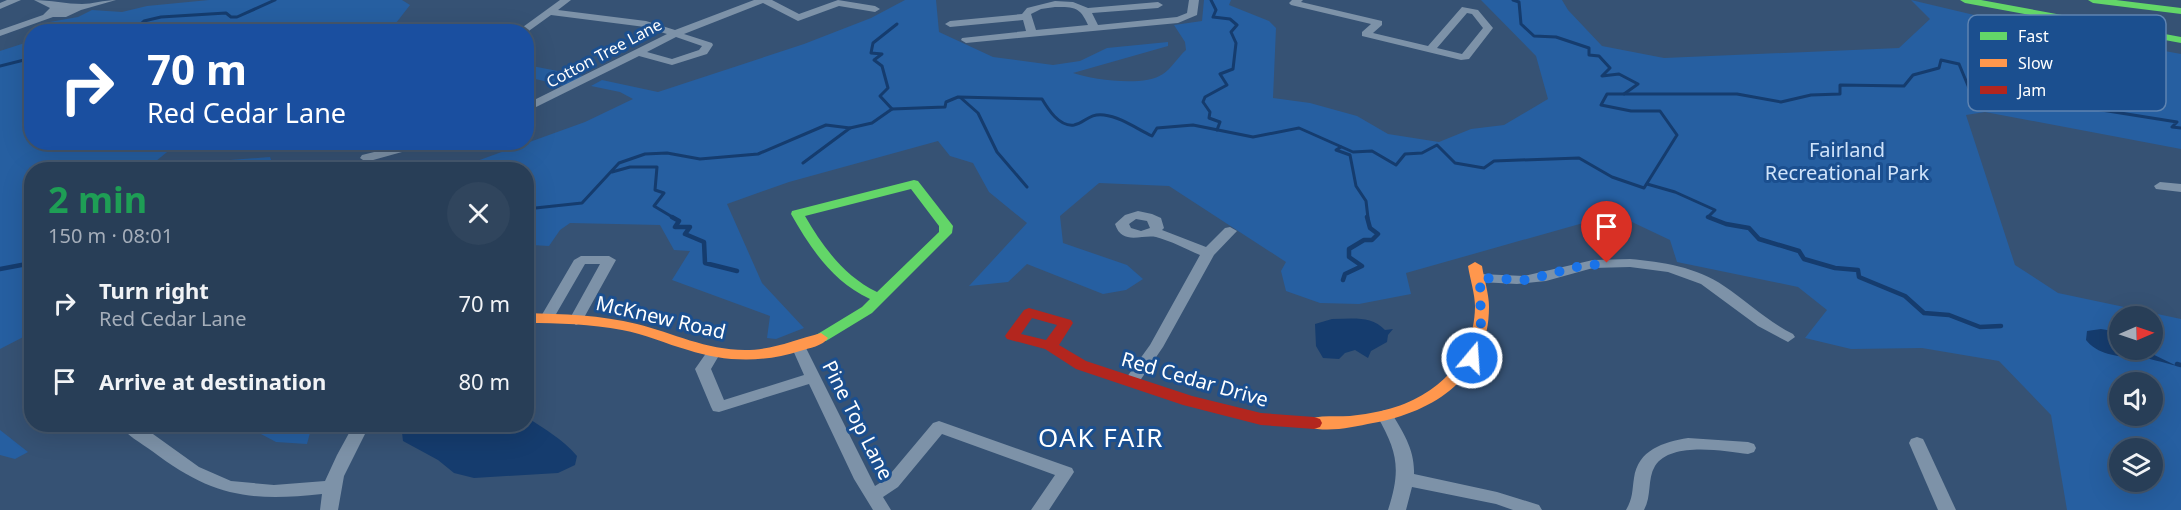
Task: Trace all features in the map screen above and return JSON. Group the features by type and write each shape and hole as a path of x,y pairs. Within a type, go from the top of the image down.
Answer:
{"main road":[{"path":"1965,0 2046,15"},
{"path":"2002,0 2119,15"},
{"path":"2093,0 2181,11"},
{"path":"2166,21 2181,23"},
{"path":"2166,37 2181,40"},
{"name":"McKnew Road","path":"534,318 576,320 638,329 714,352 751,354 799,348 854,321 878,298 945,233 947,229 914,183 796,214 815,247 844,281 852,288 878,298"},
{"name":"Red Cedar Drive","path":"1050,346 1070,360 1132,381 1228,412 1275,422 1331,424 1385,416 1424,402 1452,383 1464,371 1472,358 1481,330 1477,272"}],"street":[{"path":"0,6 16,0"},
{"path":"39,0 58,7"},
{"path":"26,24 111,0"},
{"path":"532,24 566,0"},
{"path":"764,0 798,18 838,3 875,9"},
{"name":"Cotton Tree Lane","path":"534,106 675,34 764,0"},
{"path":"966,40 1184,19 1192,15 1194,0"},
{"path":"1298,0 1294,3 1378,23 1366,34 1430,50 1465,57 1488,28 1475,12 1465,9 1430,50"},
{"path":"49,16 48,11 58,7 70,5 78,8"},
{"path":"1032,33 1025,17 1028,10 1043,5 1071,5 1086,11 1158,5"},
{"path":"1086,11 1094,27"},
{"path":"549,12 646,24 708,45 703,52 672,62 638,53"},
{"path":"950,24 1025,17"},
{"path":"0,33 24,25"},
{"path":"366,158 399,150"},
{"path":"2160,186 2181,188"},
{"path":"1132,381 1156,347 1208,254 1230,231"},
{"path":"1154,232 1208,254"},
{"path":"547,318 581,260 609,260 576,320"},
{"path":"1477,272 1527,280 1577,267 1607,263 1670,269 1708,281 1765,326 1788,336"},
{"name":"Pine Top Lane","path":"799,348 872,496 882,510"},
{"path":"714,352 703,369 719,406 812,378"},
{"path":"1385,416 1403,447 1407,461 1406,479 1397,510"},
{"path":"872,496 892,483 939,427 1066,472 1040,510"},
{"path":"138,432 201,476 237,489 287,491 332,487"},
{"path":"329,510 332,487 347,450 357,432"},
{"path":"1635,510 1641,503 1643,474 1648,462 1662,451 1682,444 1697,443 1748,448"},
{"path":"1917,443 1947,510"},
{"path":"1406,479 1497,498 1533,510"}],"green space":[{"path":"209,0 402,0 410,5 396,23 399,24 38,24 78,17 92,10 122,12 147,6"},
{"name":"Fairland Recreational Park","path":"905,0 936,0 939,32 993,57 1053,65 1080,61 1107,48 1168,42 1168,46 1073,73 1106,80 1132,81 1155,78 1163,74 1186,50 1185,42 1174,25 1202,21 1204,0 1231,0 1229,5 1269,21 1276,28 1273,98 1310,103 1357,116 1388,134 1439,142 1471,129 1504,125 1548,99 1536,56 1481,0 1562,0 1568,10 1602,46 1664,58 1899,48 1930,19 1911,0 1974,15 1968,15 1968,111 2166,111 2166,51 2181,54 2181,149 1985,112 1966,115 2015,265 2058,293 2120,306 2109,306 2109,360 2163,360 2163,315 2181,319 2181,510 2067,510 2051,415 1999,361 1922,348 1851,349 1805,338 1827,310 1798,287 1677,262 1670,240 1615,214 1406,273 1411,294 1359,304 1320,303 1286,291 1281,271 1286,262 1169,186 1099,183 1060,216 1063,243 1127,265 1143,279 1126,290 1103,294 1027,264 1008,282 969,286 1027,223 989,192 973,163 950,156 938,141 789,182 727,204 762,283 804,328 776,339 767,338 770,316 672,280 690,251 674,250 660,225 570,223 560,230 549,246 534,245 534,162 474,162 507,150 534,150 534,140 585,122 633,99 620,92 591,86 602,80 658,92 804,44 871,18"},
{"path":"24,43 24,150 169,150 155,162 24,162 24,337 0,349 0,51"},
{"path":"534,66 583,76 565,86 534,79"},
{"path":"270,157 272,162 203,162"},
{"path":"0,430 28,452 15,459 0,455"},
{"path":"257,432 310,432 307,444 276,442"}],"shaded area":[{"path":"1332,319 1367,320 1385,330 1393,329 1388,335 1387,342 1371,351 1368,358 1355,350 1345,353 1339,359 1323,358 1316,346 1315,324"},
{"path":"2109,330 2109,354 2096,349 2086,340 2087,331"},
{"path":"2163,359 2177,366 2152,360"},
{"path":"534,422 559,439 577,456 575,465 558,473 474,478 454,473 438,460 403,441 402,432 534,432"}],"waterway":[{"path":"141,24 161,17 226,13 231,17 237,17 275,0"},
{"path":"1211,0 1216,10 1213,17 1230,19 1237,25 1231,32 1236,43 1233,69 1220,74 1227,85 1205,97 1203,102 1210,112 1209,118 1220,122 1217,130"},
{"path":"1513,0 1519,2 1521,24 1534,36 1556,37 1589,48 1589,55 1599,56 1610,68 1602,76 1619,74 1638,84 1624,94"},
{"path":"892,109 880,96 888,88 882,66 874,60 882,54 871,53 873,43 897,24"},
{"path":"0,66 24,60"},
{"path":"1624,94 1737,94 1781,102 1811,95 1840,94 1840,85 1904,86 1913,75 1939,68 1941,60 1959,64 1968,86"},
{"path":"1217,130 1253,137 1299,128 1353,152 1372,151 1396,165 1405,154 1422,153 1437,145 1455,163 1484,168 1494,161 1579,158 1612,177 1644,188 1677,135 1660,111 1631,111 1601,105 1607,94 1624,94"},
{"path":"892,109 945,107 946,102 958,97 1042,99 1059,120 1069,125 1078,124 1099,115 1117,118 1152,136 1157,128 1193,125 1217,130"},
{"path":"961,98 978,113 997,152 1027,187"},
{"path":"850,128 872,123 892,109"},
{"path":"2108,111 2177,122 2172,127 2181,128"},
{"path":"534,208 582,203 619,163 645,154 667,153 700,159 758,154 826,125 850,128"},
{"path":"803,163 850,128"},
{"path":"1341,147 1336,150 1350,155 1356,186 1366,201 1368,218"},
{"path":"612,172 630,167 657,167 655,190 664,193 654,206 674,218"},
{"path":"1647,184 1675,192 1715,210 1708,217"},
{"path":"672,217 679,221 675,227 690,227 685,234 704,242 705,263 737,271"},
{"path":"1343,280 1345,274 1362,266 1349,257 1349,249 1364,240 1372,240 1378,234 1370,228 1367,217"},
{"path":"1708,217 1726,224 1749,228 1759,239 1799,251 1804,259 1835,268 1858,270 1859,277 1905,296 1924,313 1949,315 1980,327 2001,326"},
{"path":"0,269 24,264"},
{"path":"2177,364 2181,365"}],"traffic: fast":[{"path":"1965,0 2046,15"},
{"path":"2093,0 2181,11"},
{"path":"2166,37 2181,40"},
{"path":"821,338 867,310 945,233 946,226 914,184 797,214 830,264 851,283 878,298"}],"traffic: slow":[{"path":"1314,423 1350,422 1385,415 1417,405 1444,388 1465,367 1478,339 1482,306 1475,266"},
{"path":"534,318 621,325 651,332 696,348 727,354 775,352 821,338"}],"traffic: jam":[{"path":"1050,346 1066,323 1029,313 1012,336 1050,346 1081,365 1189,401 1261,419 1314,423"}],"district":[{"name":"OAK FAIR","path":"1101,437"}],"route":[{"path":"1472,358 1481,330 1480,278 1527,280 1551,276 1577,267 1607,263"}]}
